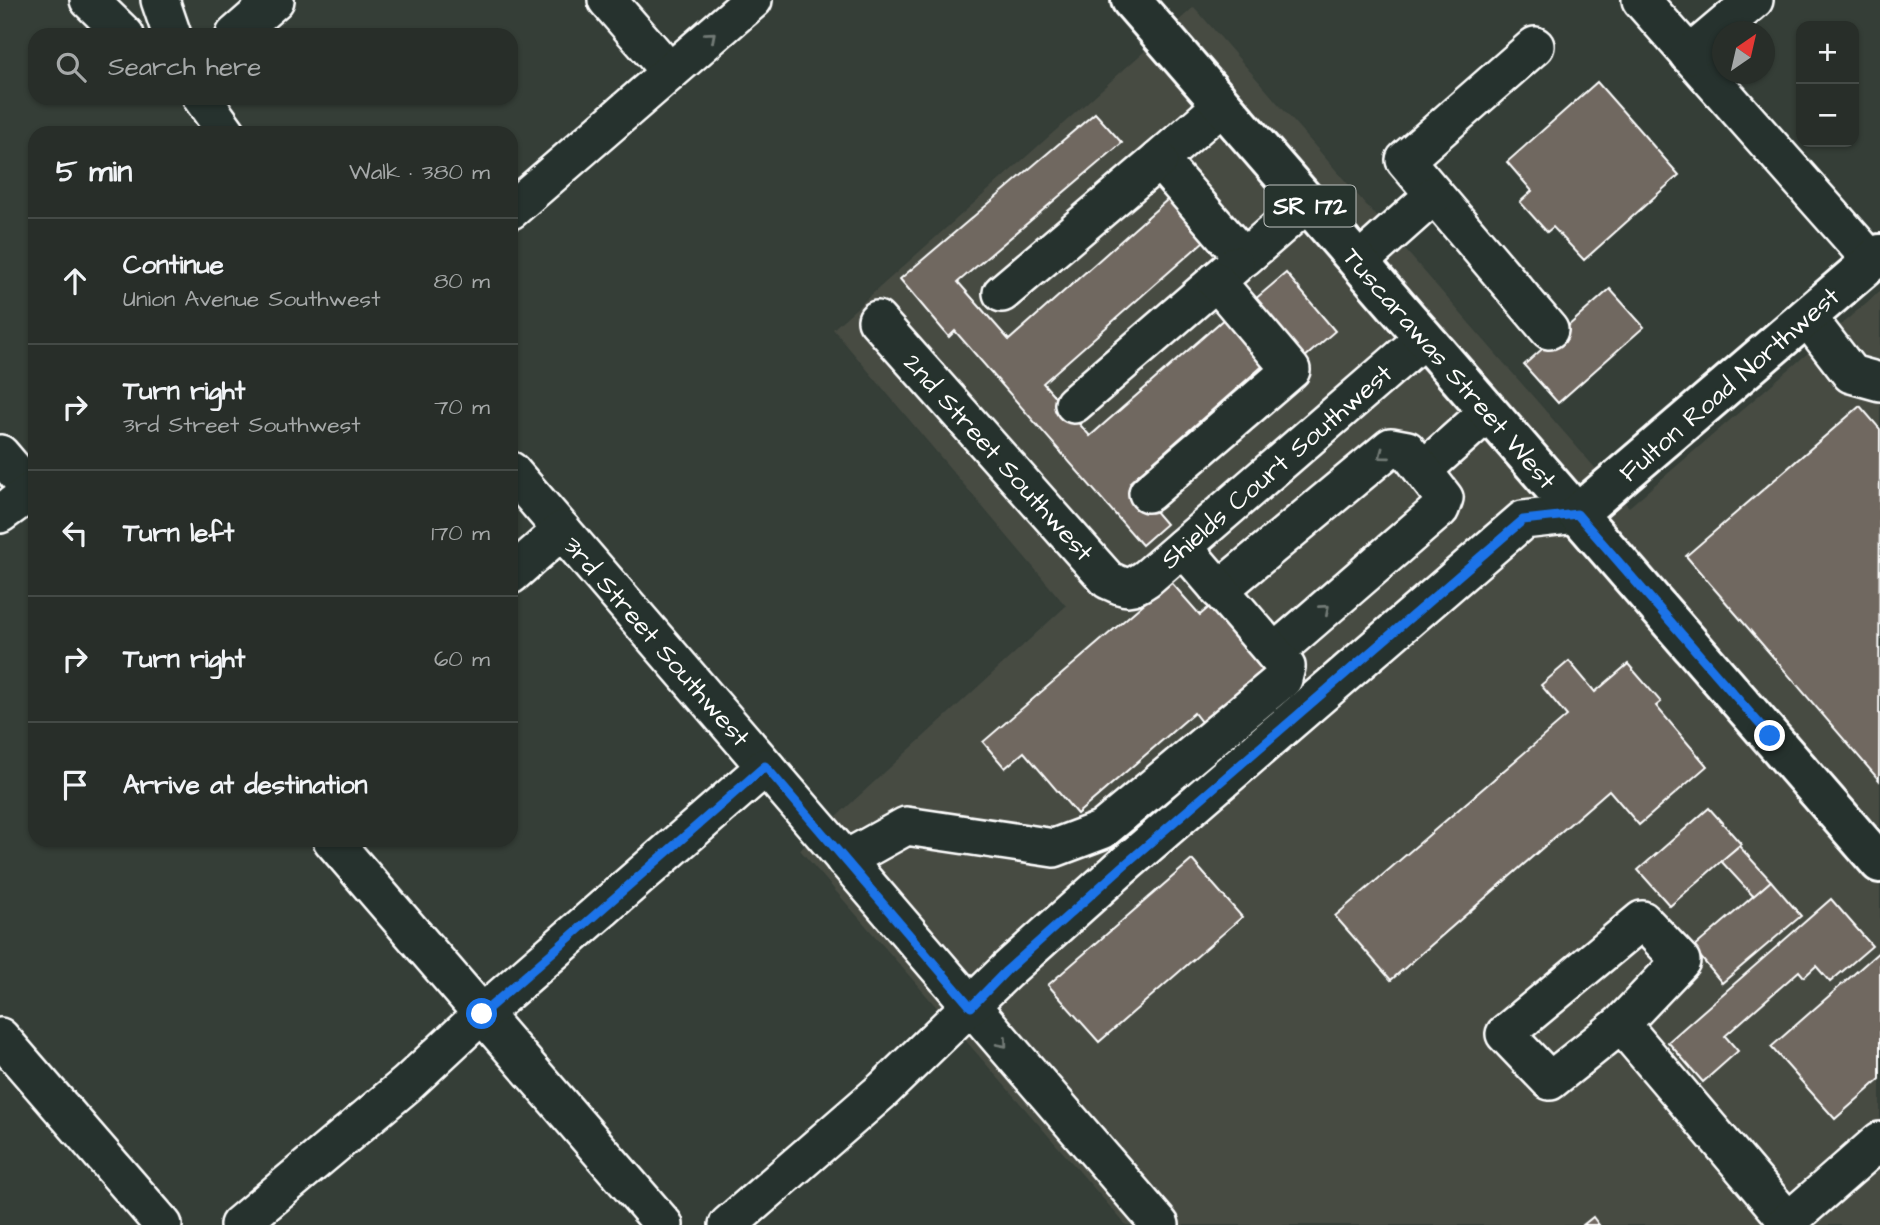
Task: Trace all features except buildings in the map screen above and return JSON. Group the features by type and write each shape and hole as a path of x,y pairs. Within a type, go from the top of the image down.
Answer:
{"main road":[{"name":"Tuscarawas Street West","path":"1131,0 1880,863"},
{"name":"Fulton Road Northwest","path":"1577,514 1876,258"}],"street":[{"path":"89,0 118,28"},
{"path":"160,0 170,28"},
{"path":"243,28 275,0"},
{"path":"607,0 670,72"},
{"path":"518,204 752,0"},
{"path":"1641,0 1876,258"},
{"path":"1689,55 1754,0"},
{"path":"1535,46 1405,160 1549,330"},
{"path":"207,105 222,126"},
{"path":"1002,293 1222,105"},
{"path":"1159,160 1244,258"},
{"path":"1359,262 1434,195"},
{"path":"1074,404 1307,203"},
{"path":"1148,493 1291,370 1216,281"},
{"path":"1807,317 1851,374 1880,382"},
{"name":"2nd Street Southwest","path":"877,320 1108,580 1126,589"},
{"name":"Shields Court Southwest","path":"1126,589 1147,578 1424,338"},
{"path":"1423,470 1488,412"},
{"path":"1219,590 1391,447 1407,450 1444,498 1440,509 1274,653"},
{"path":"0,454 28,486"},
{"name":"3rd Street Southwest","path":"518,479 1160,1225"},
{"path":"0,514 28,497"},
{"path":"728,1225 883,1090 1006,971 1122,867 1523,520 1577,514"},
{"path":"518,569 562,530"},
{"path":"845,860 906,827 1054,848 1102,830 1283,679 1286,667 1183,547"},
{"path":"239,1225 407,1084 482,1014 765,766"},
{"path":"338,847 664,1225"},
{"path":"1642,920 1681,961 1621,1024 1550,1081 1505,1034 1642,920"},
{"path":"1621,1024 1786,1223 1880,1142"},
{"path":"0,1037 163,1225"}],"shaded area":[{"path":"1194,7 1629,507 1880,291 1880,1225 1126,1225 800,850 1066,606 833,329"}],"route":[{"path":"482,1014 765,766 971,1007 1006,971 1122,867 1523,520 1577,514 1770,736"}]}
